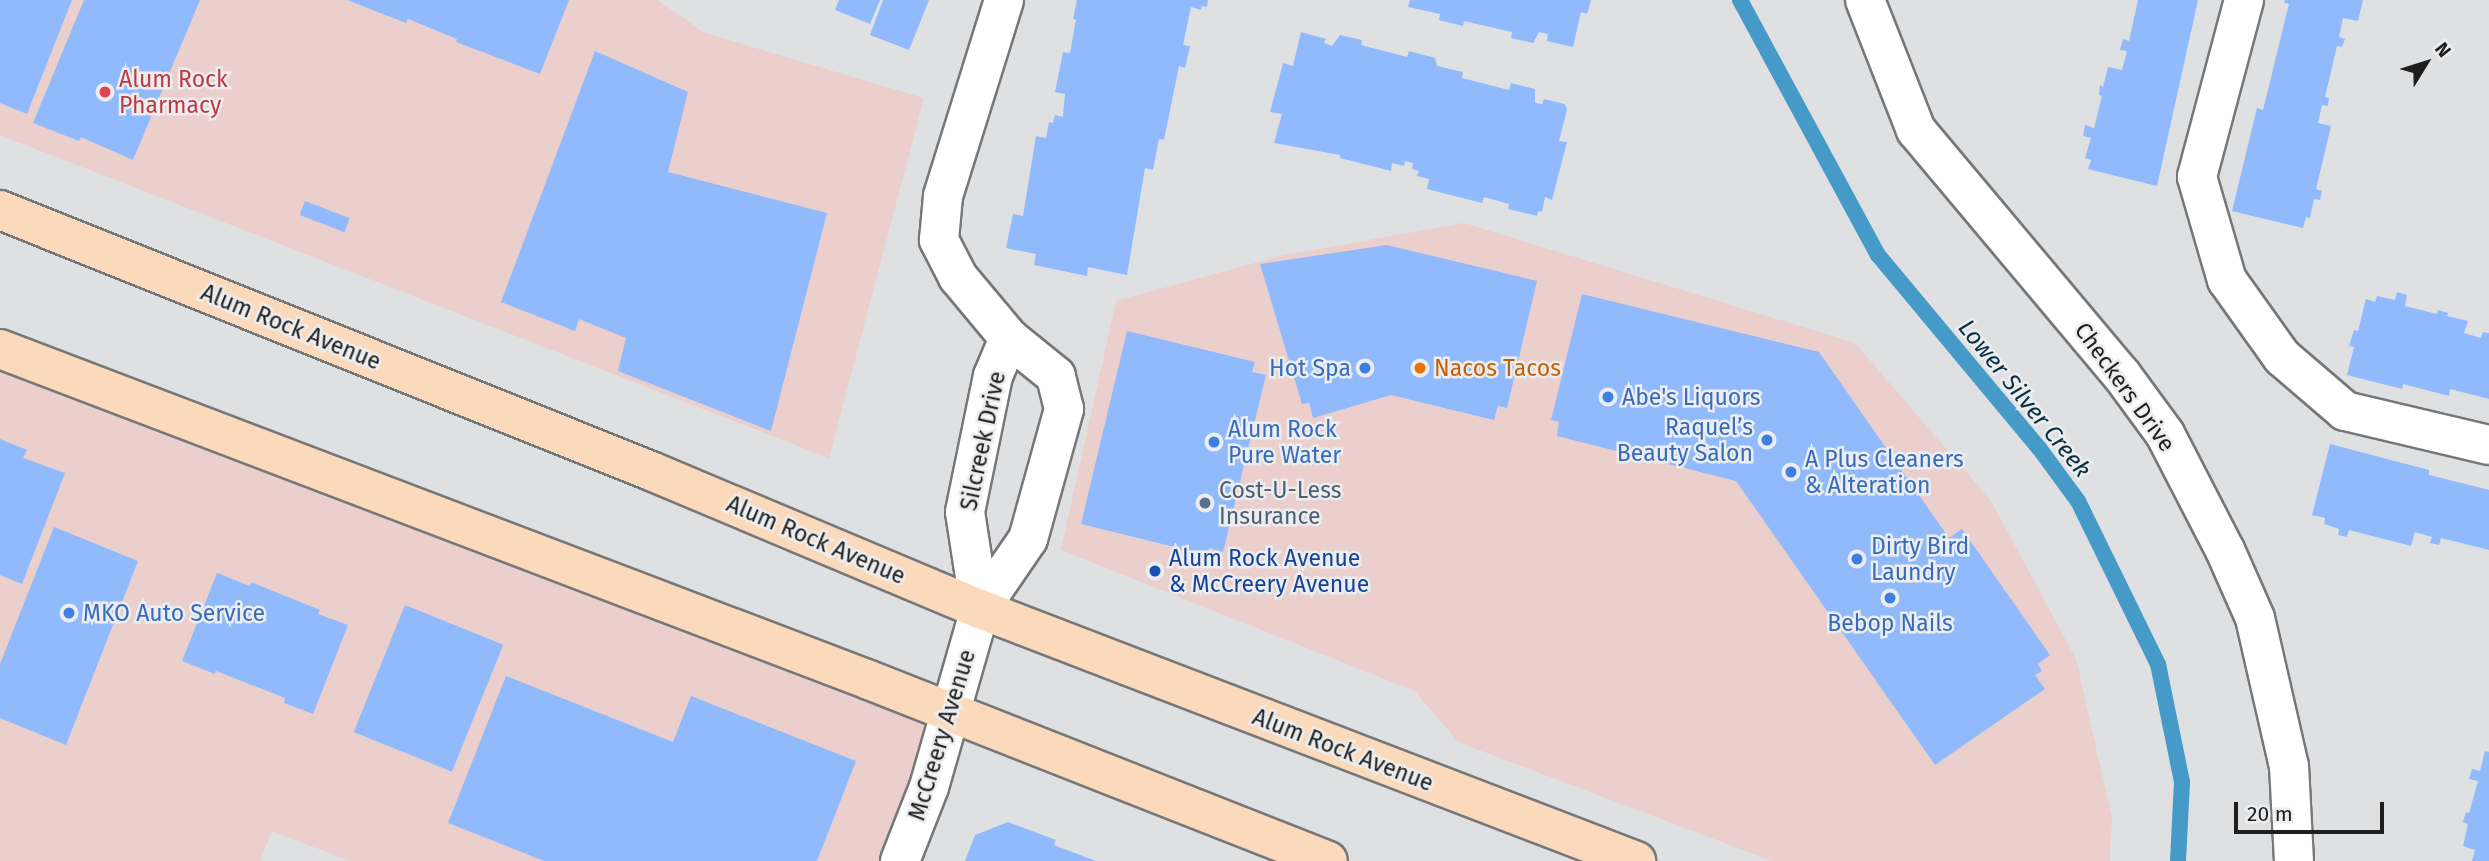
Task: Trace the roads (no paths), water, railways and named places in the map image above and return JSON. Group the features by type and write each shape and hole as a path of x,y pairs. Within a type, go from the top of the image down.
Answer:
{"main road":[{"name":"Alum Rock Avenue","path":"0,210 651,471 980,609 1636,861"},
{"path":"0,349 869,680 949,715 1328,861"}],"street":[{"name":"Silcreek Drive","path":"980,609 1028,539 1064,409 1056,376 1009,338 958,277 939,240 943,196 1004,0"},
{"name":"Checkers Drive","path":"1866,0 1916,130 2121,374 2165,434 2225,550 2255,618 2289,766 2294,861"},
{"path":"2244,0 2197,177 2227,280 2282,357 2345,411 2489,446"},
{"name":"Silcreek Drive","path":"980,609 965,512 993,376 1009,338"},
{"name":"McCreery Avenue","path":"900,861 929,788 980,609"}],"waterway":[{"name":"Lower Silver Creek","path":"1740,0 1878,255 2039,448 2078,501 2158,664 2182,782 2178,861"}],"place":[{"name":"Alum Rock Pharmacy","path":"105,92"},
{"name":"Hot Spa","path":"1365,368"},
{"name":"Nacos Tacos","path":"1420,368"},
{"name":"Abe's Liquors","path":"1608,397"},
{"name":"Raquel’s Beauty Salon","path":"1767,440"},
{"name":"Alum Rock Pure Water","path":"1214,442"},
{"name":"A Plus Cleaners & Alteration","path":"1791,472"},
{"name":"Cost-U-Less Insurance","path":"1205,503"},
{"name":"Dirty Bird Laundry","path":"1857,559"},
{"name":"Alum Rock Avenue & McCreery Avenue","path":"1155,571"},
{"name":"Bebop Nails","path":"1890,598"},
{"name":"MKO Auto Service","path":"69,613"}]}
